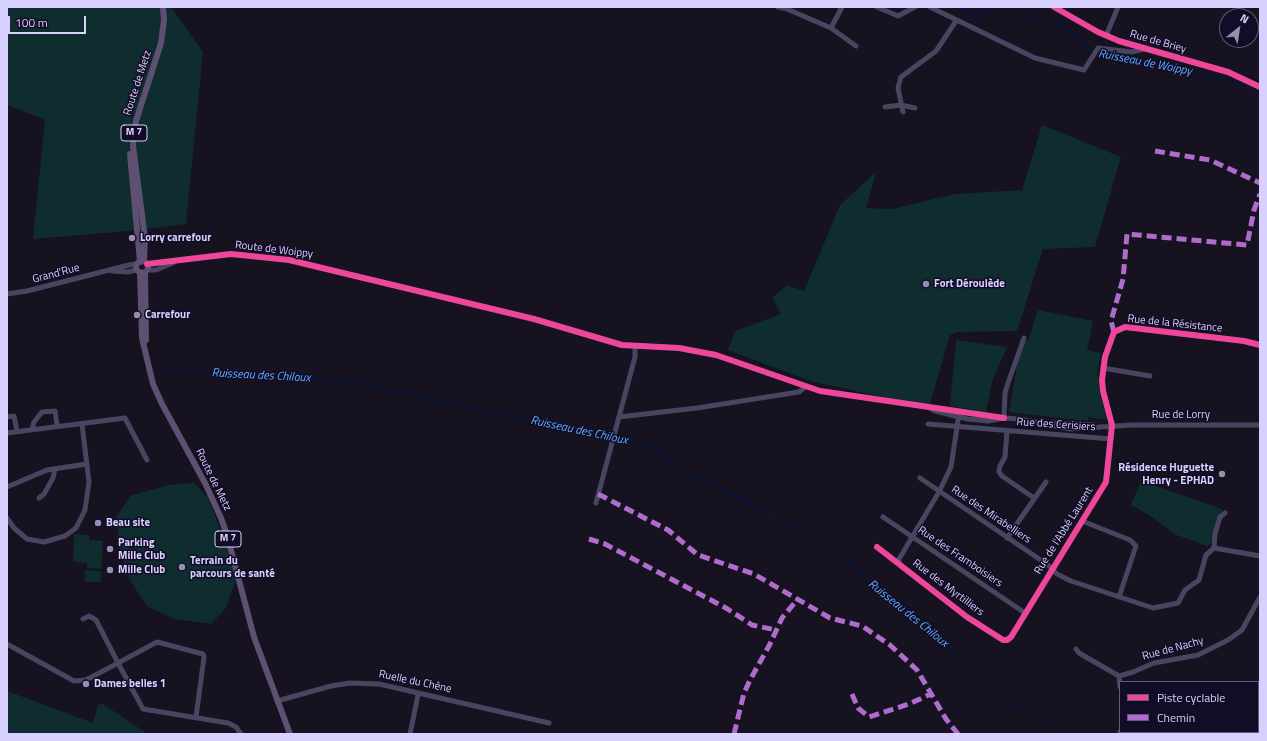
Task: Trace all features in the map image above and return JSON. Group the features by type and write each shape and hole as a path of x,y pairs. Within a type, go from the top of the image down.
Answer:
{"main road":[{"name":"Route de Metz","path":"159,7 160,32 132,119 130,132 130,146 142,267 146,353 153,384 162,404 205,483 221,518 227,535 254,638 290,734"},
{"name":"Route de Metz","path":"142,267 145,238 133,146 134,133 136,121 161,43 164,20 163,7"}],"street":[{"path":"778,7 787,9 831,28 856,46"},
{"path":"831,28 842,7"},
{"path":"877,7 898,16 915,7"},
{"path":"930,7 956,21 1027,54 1052,63 1084,70 1093,53 1099,47 1132,52 1144,49"},
{"name":"Rue de Briey","path":"1054,7 1106,36 1144,49 1228,72 1260,87"},
{"path":"1106,36 1118,7"},
{"path":"903,112 898,88 900,77 936,51 956,21"},
{"path":"885,107 902,105 915,108"},
{"name":"Route de Woippy","path":"142,267 202,257 231,254 257,256 315,265 373,281 534,319 609,342 635,347"},
{"name":"Route de Woippy","path":"142,267 156,270 176,262"},
{"name":"Grand'Rue","path":"7,294 27,291 129,265 142,267"},
{"name":"Grand'Rue","path":"109,270 127,272 142,267"},
{"name":"Rue de la Résistance","path":"1112,425 1103,391 1103,368 1109,340 1114,332 1125,327 1244,341 1260,345"},
{"path":"1004,418 1005,393 1024,338"},
{"path":"596,503 635,357 635,347"},
{"name":"Rue de Lorry","path":"635,347 698,351 756,368 805,387 820,391 929,407 959,414 1102,426 1260,426"},
{"path":"1103,368 1150,376"},
{"path":"619,417 697,408 799,392 805,387"},
{"path":"32,429 34,422 42,412 55,411 57,425"},
{"path":"899,563 909,542 939,492 952,464 959,414"},
{"path":"7,417 14,416 17,431"},
{"path":"7,432 125,418 147,460"},
{"path":"7,518 20,534 36,541 51,542 71,532 83,517 87,503 89,482 82,424"},
{"name":"Rue des Cerisiers","path":"928,424 1111,439"},
{"name":"Rue de l'Abbé Laurent","path":"1009,639 1106,482 1112,425"},
{"path":"1007,431 1005,457 1000,466 999,472 1002,476 1034,498"},
{"path":"7,487 46,470 87,464"},
{"path":"39,498 44,494 53,478 55,469"},
{"name":"Rue des Mirabelliers","path":"920,478 1052,569 1057,574 1071,581 1153,608 1177,604 1185,590 1199,580 1207,552 1214,548"},
{"path":"1007,538 1046,482"},
{"path":"1225,513 1220,517 1215,534 1214,548 1260,556"},
{"name":"Rue des Framboisiers","path":"883,518 1024,613"},
{"path":"1082,521 1130,540 1136,546 1119,597"},
{"name":"Rue des Myrtilliers","path":"878,547 967,617 1003,640 1009,639"},
{"name":"Rue de Nachy","path":"1120,676 1154,663 1198,655 1228,640 1244,627 1260,597"},
{"path":"84,619 89,616 96,620 143,709 228,722 236,727 241,734"},
{"path":"7,644 74,681 86,680 157,642 203,654 196,717"},
{"path":"1076,649 1079,653 1120,676 1120,681"},
{"name":"Ruelle du Chêne","path":"277,701 331,686 350,683 379,684 549,723"},
{"path":"410,734 418,695"}],"green space":[{"path":"7,7 171,7 203,52 186,224 129,231 33,239 45,120 7,105"},
{"path":"1042,125 1121,157 1095,247 1043,249 1017,331 958,332 950,335 929,407 810,381 728,350 735,331 781,314 772,298 787,285 804,291 840,205 876,172 866,208 892,209 955,194 1022,190"},
{"path":"1038,310 1093,321 1087,350 1101,353 1097,375 1107,420 1088,417 1088,421 1075,420 1009,412 1018,361 1025,340 1028,341"},
{"path":"956,340 1007,347 993,379 986,412 950,406"},
{"path":"1141,481 1222,509 1210,545 1207,546 1174,534 1149,515 1131,505"},
{"path":"194,483 208,498 222,533 236,579 226,608 211,624 174,619 147,606 129,579 120,548 116,518 130,496 168,485"},
{"path":"74,534 89,535 89,540 103,541 101,569 87,568 87,563 73,562"},
{"path":"85,570 101,571 101,582 85,582"},
{"path":"7,691 93,723 98,705 103,704 148,734 7,734"}],"waterway":[{"name":"Ruisseau de Woippy","path":"958,7 979,17 1005,7"},
{"name":"Ruisseau de Woippy","path":"1016,7 1031,16 1055,24 1078,36 1081,42 1092,52 1130,58 1139,62 1156,63 1229,81 1260,94"},
{"name":"Ruisseau des Chiloux","path":"165,371 251,377 345,380 588,434 612,435 658,450 672,459 688,475 725,490 780,522 811,535 848,561 859,570 869,583 888,595 948,644 981,684 994,696 1019,706 1047,725"}],"marked path":[{"path":"1155,151 1210,160 1260,183"},
{"path":"1114,332 1111,321 1123,279 1127,234 1247,245 1254,210 1260,194"},
{"path":"598,494 668,530 698,555 754,574 830,618 862,626 890,645 917,670 946,719 958,734"},
{"path":"589,539 605,544 726,608 752,625 776,630"},
{"path":"734,734 744,693 750,680 770,644 782,618 797,600"},
{"path":"852,694 858,708 869,717 909,704 931,694"}],"cycle path":[{"path":"1054,7 1098,32 1119,41 1228,72 1260,87"},
{"path":"147,264 231,254 289,260 534,319 622,345 679,348 716,355 820,391 1004,418"},
{"path":"877,547 967,617 1003,640 1007,640 1011,637 1106,482 1112,425 1103,391 1102,380 1105,357 1114,332 1125,327 1244,341 1260,345"}],"place":[{"name":"Lorry carrefour","path":"132,238"},
{"name":"Fort Déroulède","path":"926,284"},
{"name":"Carrefour","path":"137,315"},
{"name":"Résidence Huguette Henry - EPHAD","path":"1222,474"},
{"name":"Beau site","path":"98,523"},
{"name":"Parking Mille Club","path":"110,549"},
{"name":"Terrain du parcours de santé","path":"182,567"},
{"name":"Mille Club","path":"110,570"},
{"name":"Dames belles 1","path":"86,684"}]}
